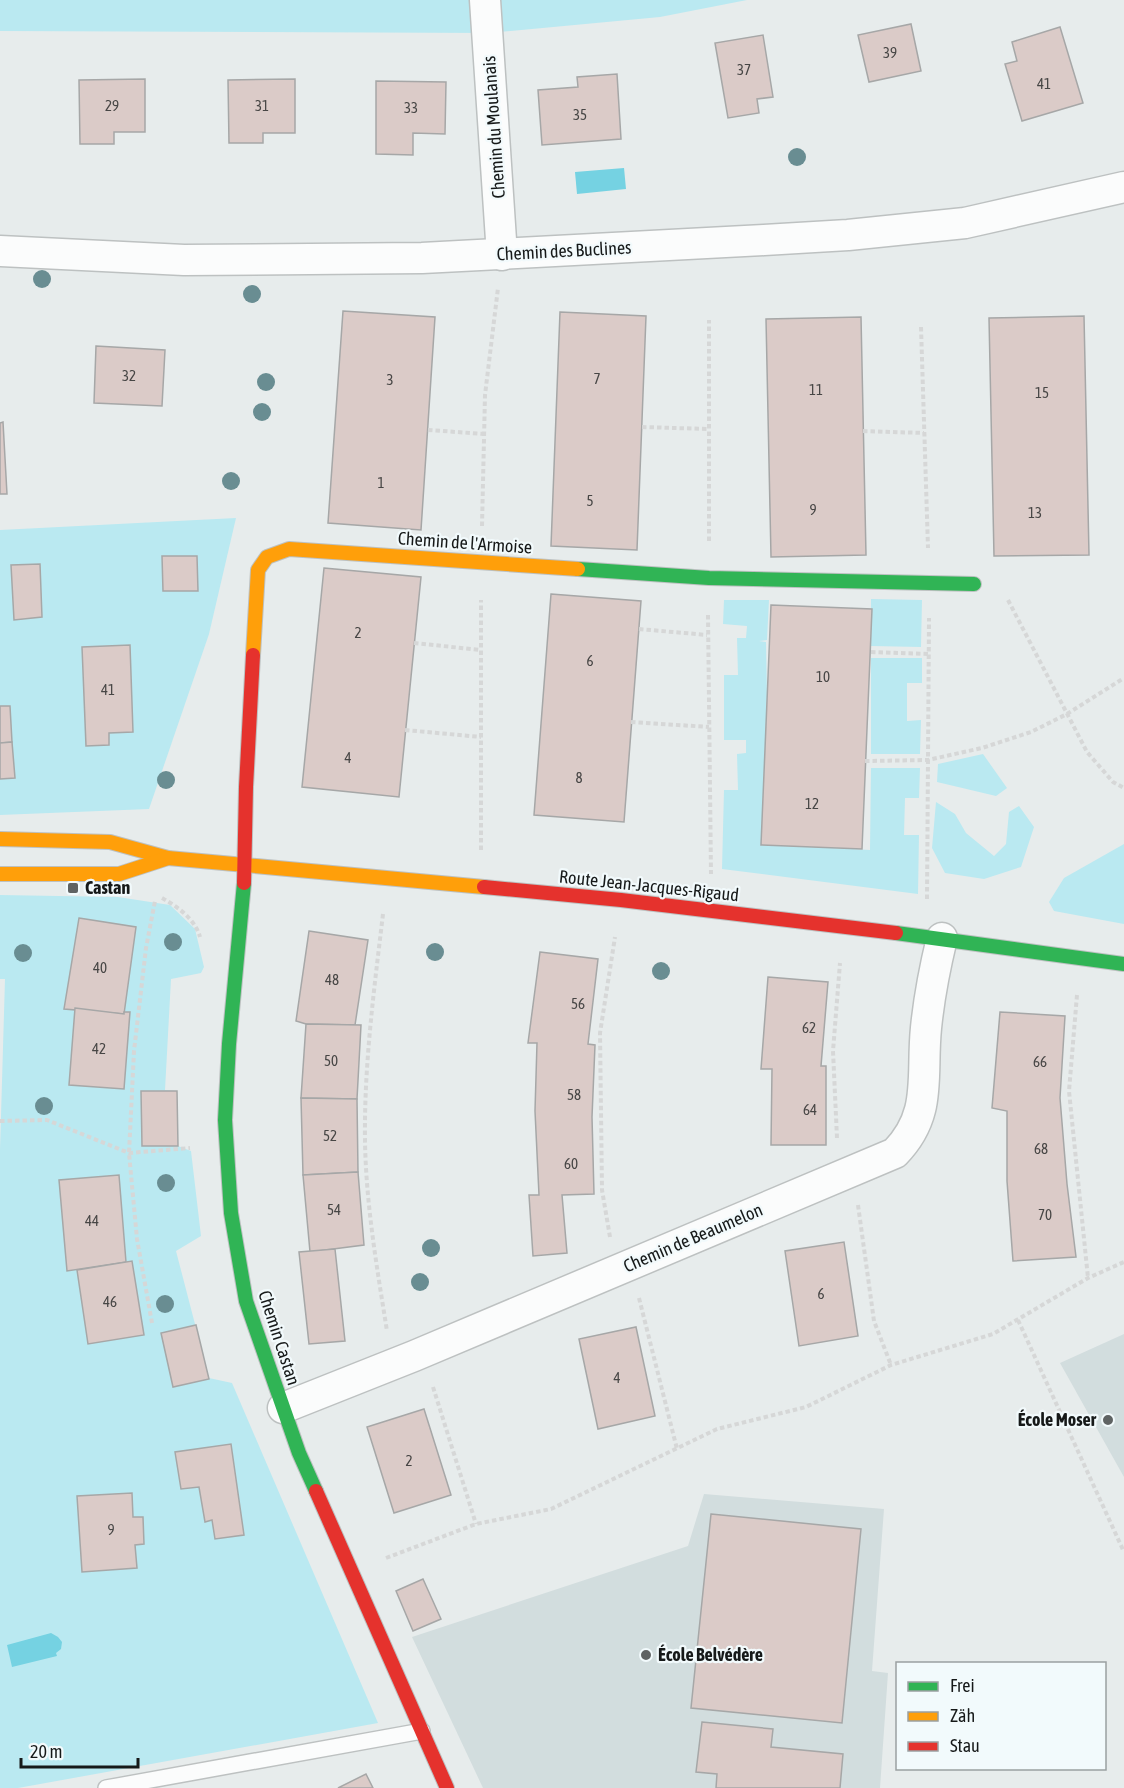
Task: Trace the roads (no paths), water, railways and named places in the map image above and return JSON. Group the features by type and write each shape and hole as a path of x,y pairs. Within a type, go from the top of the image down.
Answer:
{"street":[{"name":"Chemin du Moulanais","path":"485,0 502,255"},
{"name":"Chemin des Buclines","path":"0,251 184,260 502,255 848,235 965,223 1124,187"},
{"name":"Chemin de l'Armoise","path":"245,866 246,787 258,570 267,557 289,549 709,578 974,584"},
{"name":"Route Jean-Jacques-Rigaud","path":"0,839 110,842 168,858 621,900 942,938 1124,964"},
{"name":"Route Jean-Jacques-Rigaud","path":"0,874 119,874 168,858"},
{"name":"Chemin Castan","path":"245,866 229,1044 225,1120 231,1213 246,1301 299,1453 447,1788"},
{"name":"Chemin de Beaumelon","path":"283,1408 895,1153 909,1139 917,1123 921,1107 926,1028 942,938"}],"lane":[{"path":"106,1788 422,1731"}],"water":[{"path":"624,168 626,189 577,194 575,172"},
{"path":"51,1633 62,1642 61,1649 56,1653 57,1656 12,1667 7,1645"}],"place":[{"name":"Castan","path":"73,888"},
{"name":"École Moser","path":"1108,1420"},
{"name":"École Belvédère","path":"646,1655"}]}
